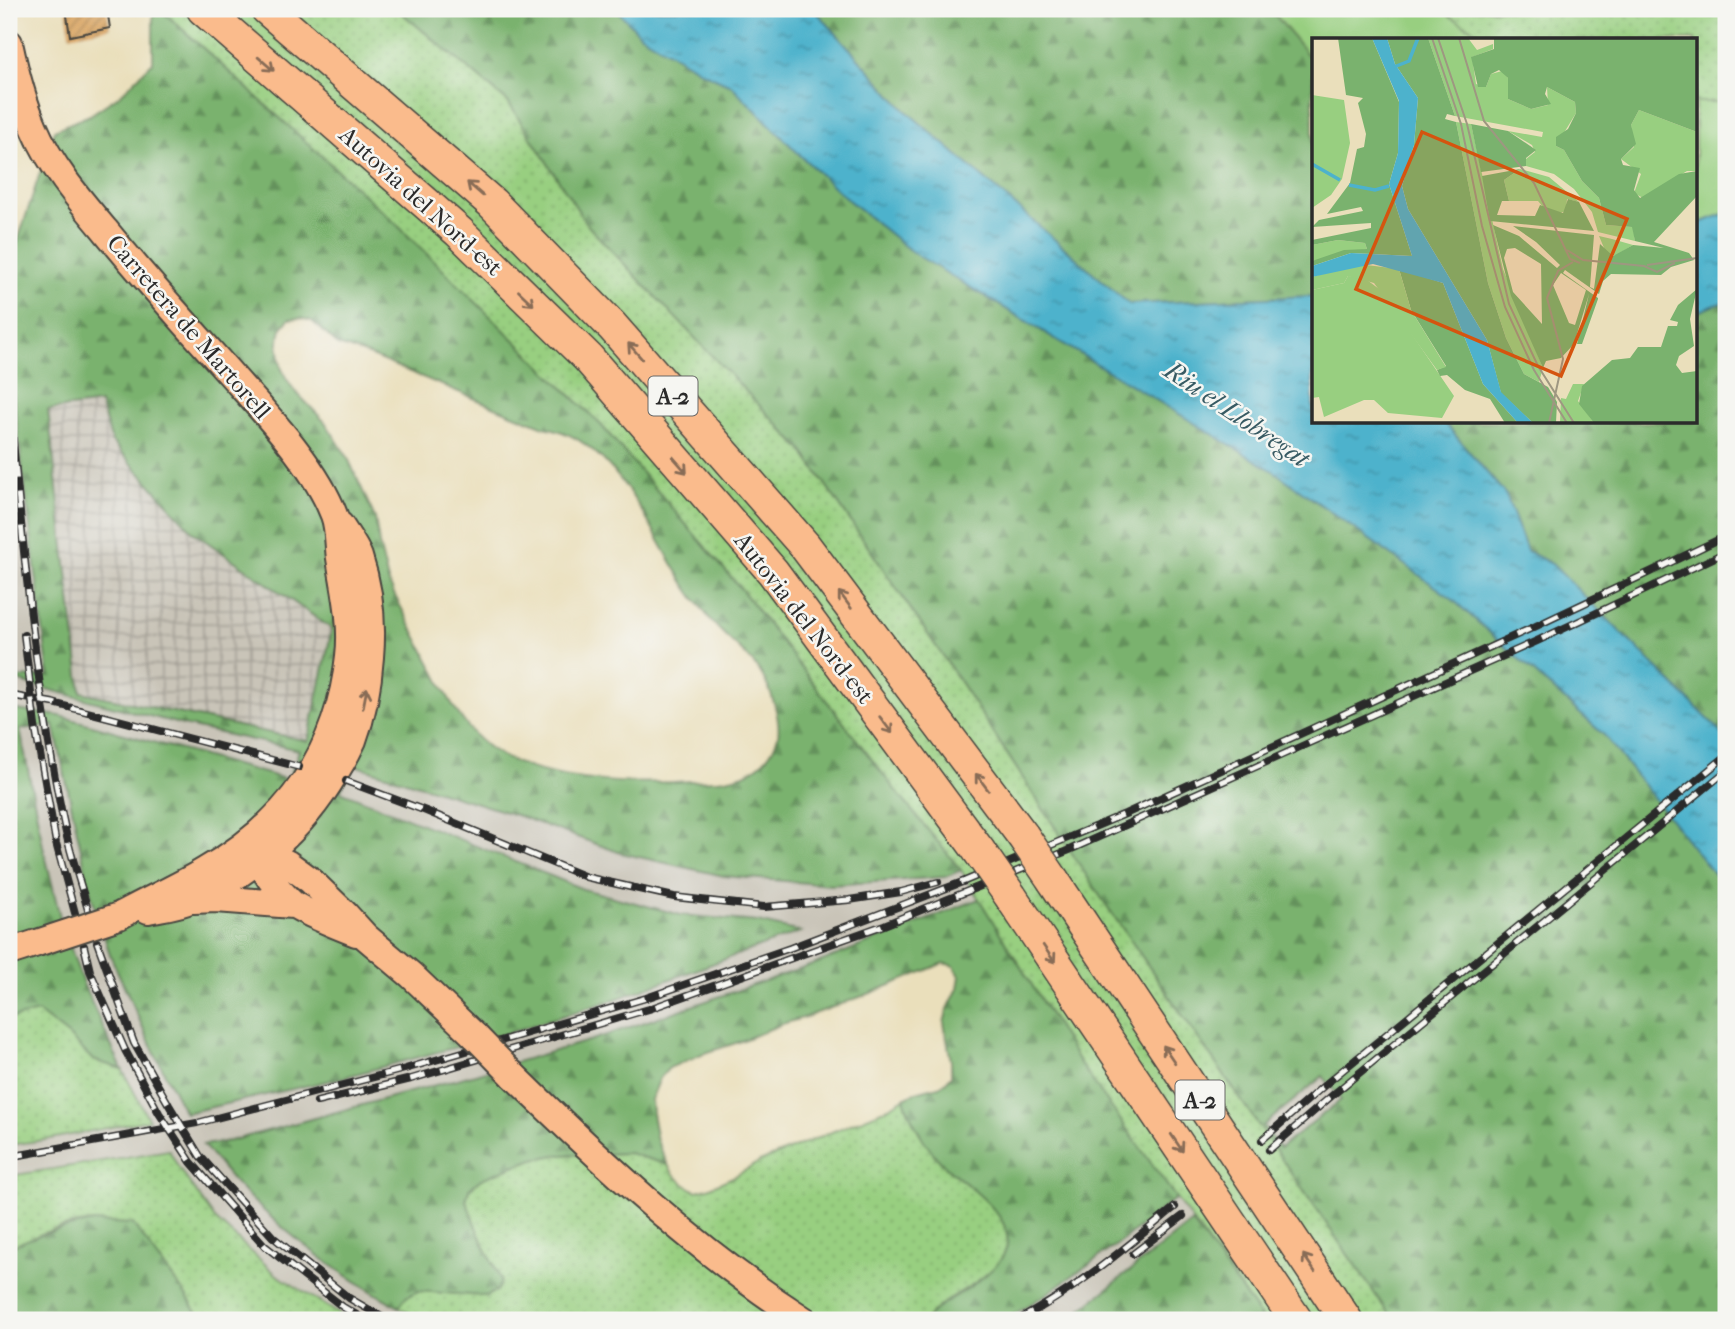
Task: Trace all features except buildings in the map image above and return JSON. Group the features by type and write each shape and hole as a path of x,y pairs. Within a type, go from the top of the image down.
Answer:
{"highway":[{"name":"Autovia del Nord-est","path":"267,9 492,203 612,326 805,546 1023,836 1346,1320"},
{"name":"Autovia del Nord-est","path":"209,14 459,232 588,358 773,572 979,850 1296,1320"}],"main road":[{"name":"Carretera de Martorell","path":"9,43 13,66 34,128 63,178 126,256 289,443 317,481 335,517 350,618 348,670 338,710"},
{"path":"189,901 232,879 261,858 300,822 328,785 352,742 369,679 372,633 370,603 358,555 335,517"},
{"path":"293,905 264,870 261,858 263,849 317,781 335,747 338,710"},
{"path":"119,916 206,871 260,834 306,782 322,752 338,710"},
{"path":"300,822 300,855 310,880"},
{"path":"206,871 261,858 274,858 288,864 310,880 366,937 411,975 476,1037 598,1158 676,1226 804,1320"},
{"path":"9,952 119,916 189,901 293,905 366,937"}],"shaded area":[{"path":"9,363 49,677 18,678 9,578"},
{"path":"100,403 112,442 193,532 332,629 309,741 81,692 48,410"},
{"path":"9,679 187,726 299,749 290,780 60,716 9,709"},
{"path":"55,725 90,891 110,955 185,1113 337,1079 501,1035 610,1001 799,933 758,922 681,915 583,889 339,790 354,765 519,816 621,853 724,876 831,885 945,877 961,870 979,899 815,964 592,1040 230,1141 203,1145 241,1189 369,1291 422,1320 349,1320 277,1275 215,1219 168,1150 9,1176 9,1145 149,1120 83,984 60,917 43,846 19,729"},
{"path":"1323,1076 1341,1100 1280,1148 1263,1126"},
{"path":"1176,1198 1192,1222 1079,1311 1062,1320 1005,1320 1126,1238"}],"green space":[{"path":"153,9 160,9 394,222 601,425 741,589 899,795 961,870 945,877 831,885 724,876 621,853 519,816 354,765 340,791 583,889 681,915 758,922 800,932 610,1001 501,1035 337,1079 185,1113 110,955 90,891 54,725 20,729 60,917 83,984 122,1069 93,1060 68,1035 38,1012 9,1019 9,709 60,716 289,780 299,750 187,726 9,679 9,579 18,678 49,676 9,363 9,268 54,130 90,115 120,95 153,62","holes":["289,319 312,321 338,345 544,427 563,432 589,447 603,460 632,496 702,609 752,662 765,681 779,729 776,743 765,759 744,774 725,779 612,782 554,774 527,767 503,757 483,743 453,706 394,594 388,581 375,518 347,456 325,422 294,390 281,367 278,343 281,329","100,403 112,442 193,532 332,629 308,741 81,692 48,410"]},
{"path":"160,9 397,9 508,102 589,227 802,450 953,671 1096,890 1393,1320 1263,1320 1081,1065 961,870 899,795 741,589 601,425 394,222"},
{"path":"397,9 616,9 641,35 702,72 731,85 847,199 912,252 1275,472 1450,597 1604,735 1717,878 1726,961 1726,1320 1393,1320 1096,890 953,671 802,450 589,227 508,102","holes":["1323,1076 1341,1100 1280,1148 1263,1126"]},
{"path":"814,9 1265,9 1277,17 1312,60 1312,296 1129,304 905,110"},
{"path":"1265,9 1437,9 1488,38 1312,38 1312,60 1277,17"},
{"path":"1437,9 1726,9 1726,102 1696,102 1696,38 1488,38"},
{"path":"1696,102 1726,102 1726,213 1696,225"},
{"path":"1726,301 1726,740 1552,564 1527,551 1506,495 1446,424 1696,424 1696,313"},
{"path":"979,899 1081,1065 1176,1198 1126,1238 1005,1320 926,1320 939,1307 989,1272 1001,1259 1007,1244 1006,1230 999,1216 933,1153 914,1122 904,1098 942,1085 951,1076 944,1023 960,976 954,966 944,963 669,1068 660,1078 651,1100 657,1141 668,1165 629,1153 556,1155 534,1159 481,1179 469,1189 466,1200 479,1235 501,1280 497,1291 485,1296 418,1291 406,1297 399,1307 336,1268 297,1239 242,1190 203,1145 230,1141 592,1040 815,964"},
{"path":"38,1012 68,1035 93,1060 122,1069 149,1120 9,1145 9,1019"},
{"path":"904,1098 915,1124 936,1156 990,1205 1007,1230 1007,1244 1001,1259 993,1268 943,1303 926,1320 422,1320 399,1307 406,1297 418,1291 485,1296 497,1291 501,1280 479,1235 466,1200 469,1189 481,1179 534,1159 556,1155 629,1153 668,1165 680,1180 696,1191 884,1110"},
{"path":"169,1150 215,1219 277,1275 349,1320 202,1320 160,1260 94,1222 46,1232 9,1248 9,1176"},
{"path":"94,1222 133,1224 202,1320 9,1320 9,1248 51,1232"},
{"path":"1192,1222 1263,1320 1062,1320 1079,1311"}],"water":[{"name":"Riu el Llobregat","path":"616,9 814,9 905,110 1129,304 1312,296 1312,424 1446,424 1506,495 1527,551 1552,564 1726,740 1726,961 1717,878 1604,735 1450,597 1275,472 912,252 847,199 731,85 702,72 641,35"},
{"path":"1726,213 1726,301 1696,313 1696,225"}],"railway":[{"path":"9,399 31,617 46,725 66,833 88,910"},
{"path":"9,1157 197,1123 405,1069 646,998 790,948 965,881 1125,814 1726,536"},
{"path":"317,1102 411,1079 649,1009 884,925 1067,851 1537,641 1726,552"},
{"path":"24,635 35,726 56,843 75,913"},
{"path":"9,695 53,703 299,767"},
{"path":"1262,1140 1327,1083 1726,756"},
{"path":"1269,1150 1726,771"},
{"path":"346,781 586,877 674,897 764,907 849,900 901,892 938,882"},
{"path":"97,942 134,1043 200,1156 273,1237 349,1298 387,1320"},
{"path":"84,946 90,971 125,1050 159,1113 191,1162 265,1246 343,1307 365,1320"},
{"path":"1018,1320 1080,1282 1175,1207"},
{"path":"1133,1254 1183,1216"}]}
